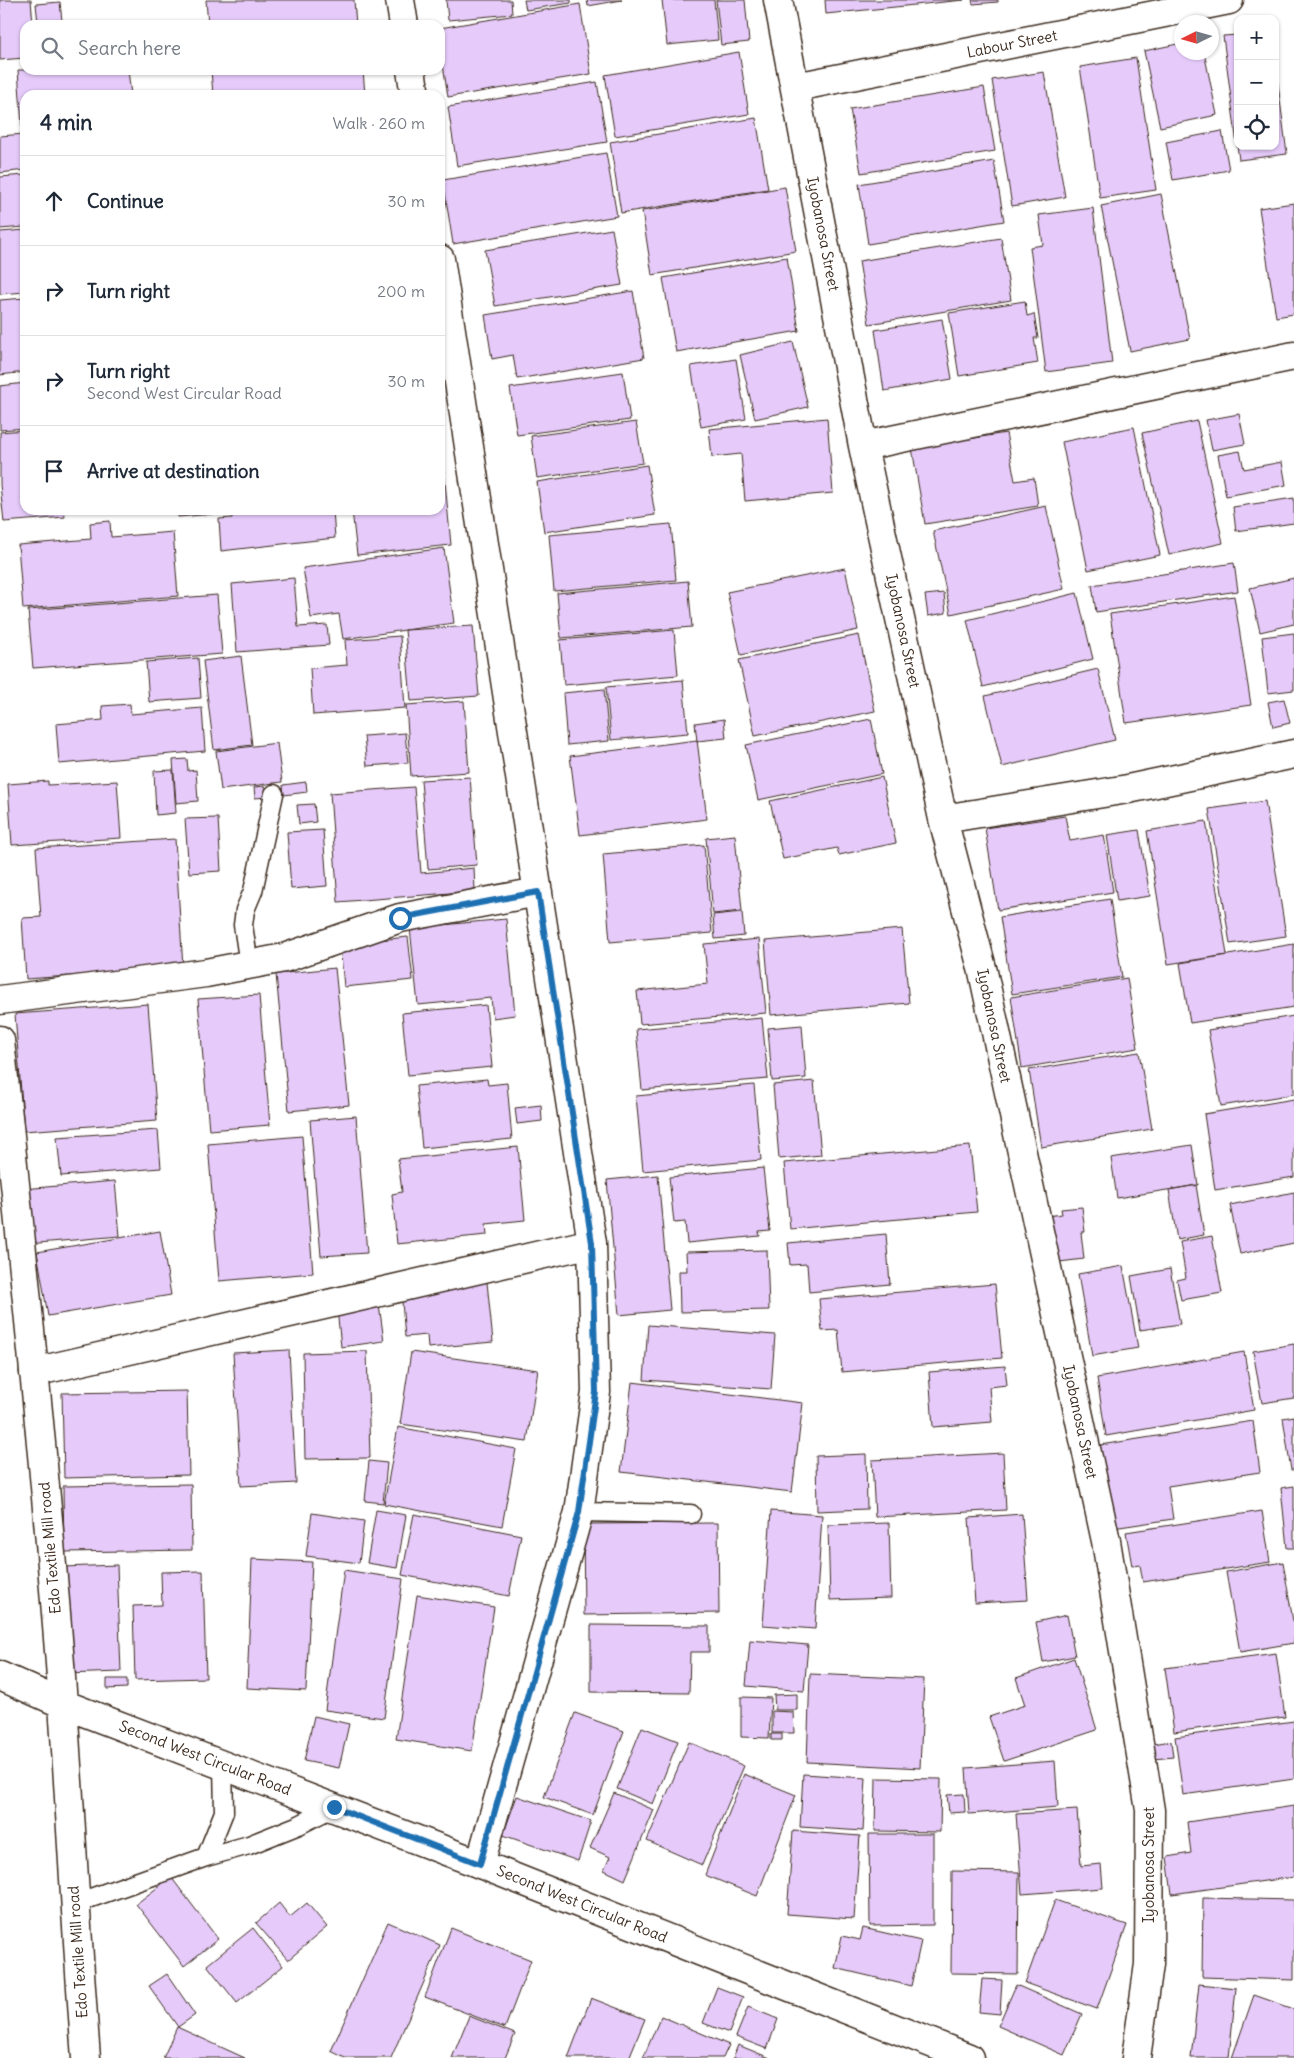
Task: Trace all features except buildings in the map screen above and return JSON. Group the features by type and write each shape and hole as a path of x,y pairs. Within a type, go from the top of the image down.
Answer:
{"street":[{"path":"400,0 403,20"},
{"name":"Iyobanosa Street","path":"778,0 863,446 943,819 983,972 1106,1541 1150,1810 1149,1964 1136,2058"},
{"name":"Labour Street","path":"796,87 1229,0"},
{"path":"412,75 414,90"},
{"path":"445,292 592,1243 596,1392 579,1512 480,1864"},
{"path":"863,446 1294,356"},
{"path":"943,819 1128,789 1294,754"},
{"path":"0,1000 206,973 284,958 400,918 538,892"},
{"name":"Edo Textile Mill road","path":"0,1040 34,1372 63,1704 74,1904 86,2058"},
{"path":"34,1372 592,1243"},
{"name":"Second West Circular Road","path":"0,1676 63,1704 480,1864 969,2058"}],"lane":[{"path":"249,965 243,925 245,910 254,891 274,794"},
{"path":"579,1512 691,1514"},
{"path":"206,1857 224,1812 223,1765"},
{"path":"74,1904 206,1857 249,1845 299,1825 334,1807"}],"route":[{"path":"334,1807 480,1864 579,1512 596,1392 592,1243 538,892 400,918"}]}
